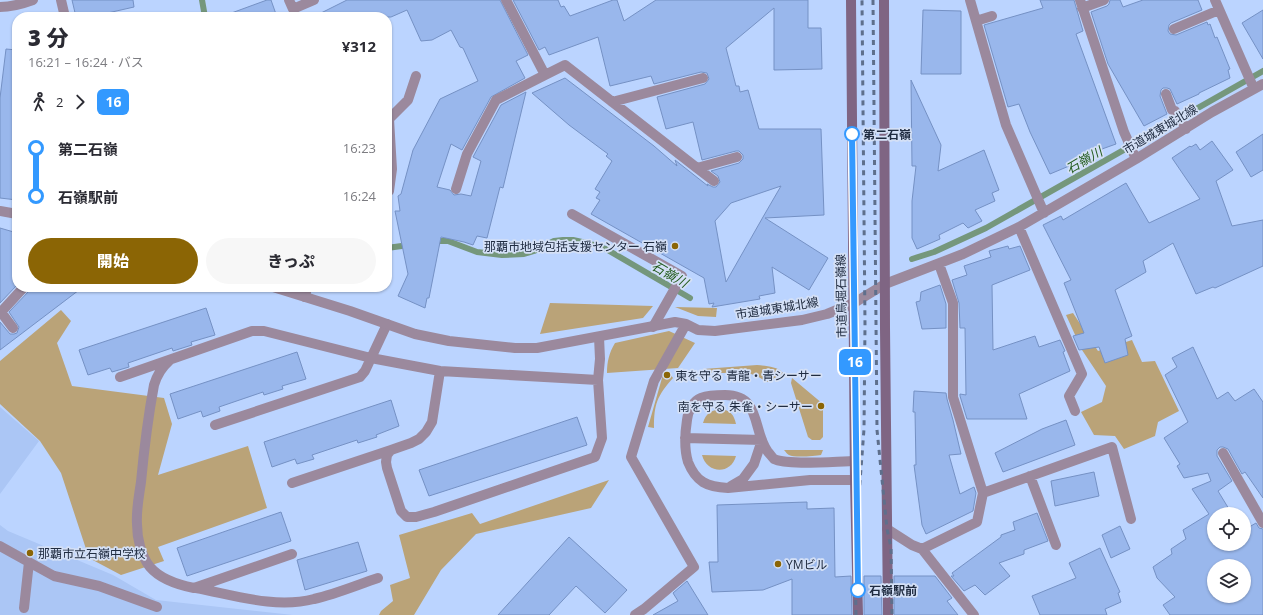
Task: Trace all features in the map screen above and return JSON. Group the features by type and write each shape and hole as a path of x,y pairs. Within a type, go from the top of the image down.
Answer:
{"street":[{"path":"0,6 7,7 20,5 33,0"},
{"path":"61,0 64,12"},
{"path":"289,0 294,9 314,0"},
{"path":"506,0 545,75"},
{"name":"市道鳥堀石嶺線","path":"851,0 858,615"},
{"path":"884,0 888,615"},
{"path":"970,0 1006,125 1043,209"},
{"path":"1104,0 1081,4 1124,132 1135,157"},
{"path":"1215,0 1252,86"},
{"path":"1174,29 1219,10"},
{"path":"976,21 992,16"},
{"path":"456,189 467,154 496,100 565,66 714,181"},
{"path":"392,113 408,100 416,76"},
{"path":"612,102 702,78"},
{"name":"市道城東城北線","path":"306,292 415,334 449,341 515,348 537,348 675,322 686,324 698,330 715,331 802,320 827,314 854,303 885,284 939,264 1019,227 1043,209 1135,157 1252,86 1263,84"},
{"path":"1166,94 1172,110 1175,111 1184,126"},
{"path":"697,168 738,157"},
{"path":"0,211 12,213"},
{"path":"572,214 682,276 676,284 653,327"},
{"path":"1019,227 1082,374 1069,396 1075,411"},
{"path":"922,548 977,522 983,494 953,397 953,303 939,264"},
{"path":"13,328 1,312 19,292"},
{"path":"215,425 360,377 365,371 388,324"},
{"path":"635,615 646,612 694,567 631,457 654,381 686,324"},
{"path":"120,377 252,331 264,331 371,358 440,371 598,380"},
{"path":"391,450 387,455 387,468 401,511 407,516 416,517 442,510 595,457 602,438 598,380 600,359 599,337"},
{"path":"172,359 163,366 157,375 154,385 144,452 137,524 138,539 143,555 150,567 168,580 181,585 263,601 292,602 313,599 378,578"},
{"path":"292,483 412,443 419,438 426,432 432,422 440,371"},
{"path":"856,460 786,463 774,458 765,447 751,407 743,399 733,395 709,395 698,399 690,408 687,418 685,438 688,462 700,481 707,486 728,488 810,480 856,480"},
{"path":"685,438 762,440"},
{"path":"728,488 743,480 754,464 762,440"},
{"path":"983,494 1112,446 1131,519"},
{"path":"1223,453 1263,523"},
{"path":"1030,476 1056,545"},
{"path":"887,530 912,545 922,548 974,615"},
{"path":"0,546 54,576 99,586 157,608"},
{"path":"194,588 292,554"},
{"path":"24,608 28,562"}],"shaded area":[{"path":"550,303 653,306 643,318 540,334"},
{"path":"675,307 717,308 716,317 698,316"},
{"path":"61,310 71,321 57,343 72,386 164,398 172,424 158,475 248,446 267,508 158,547 164,561 121,575 89,558 61,473 40,441 0,404 0,361"},
{"path":"1073,313 1098,351 1132,340 1142,362 1155,361 1179,411 1158,422 1155,436 1124,449 1115,436 1094,435 1081,412 1102,402 1106,386 1082,350 1066,315"},
{"path":"669,331 695,343 678,368 607,373 607,365 611,350 615,343"},
{"path":"757,365 774,368 783,373 767,382 748,373 705,373 703,369"},
{"path":"664,371 668,371 673,378 660,395 656,406 654,428 648,427"},
{"path":"792,378 823,404 823,437 820,440 812,440 808,437 791,383"},
{"path":"0,407 39,441 0,494"},
{"path":"722,409 732,414 736,424 703,423 710,413 715,410"},
{"path":"784,450 823,450 821,455 800,457 789,455"},
{"path":"702,455 736,456 729,467 719,470 709,466"},
{"path":"609,480 591,508 476,534 441,570 414,615 379,615 381,611 393,601 390,585 410,578 399,535 472,513 480,524"},
{"name":"那覇市立石嶺中学校","path":"0,525 8,531 113,575 156,600 293,615 0,615"}],"building":[{"path":"72,0 133,0 134,7 112,12 75,12"},
{"path":"267,0 271,0 275,12 234,12"},
{"path":"347,0 500,0 528,55 516,61 525,78 491,97 462,150 451,144 437,187 450,190 454,195 461,194 471,196 481,161 473,157 501,105 526,92 503,188 500,187 487,238 477,236 473,245 441,237 429,298 427,298 425,308 398,296 408,274 395,211 400,211 398,196 401,194 413,150 440,99 478,81 463,48 460,47 451,30 432,40 421,41 407,10 392,17 392,12 323,12"},
{"path":"513,0 558,0 561,7 564,6 570,16 613,0 617,0 624,21 656,0 808,0 808,28 821,28 822,69 774,70 774,8 726,48 736,86 739,86 740,92 748,90 759,129 821,129 824,215 765,218 828,258 809,290 772,267 775,293 759,296 760,299 712,307 714,303 709,304 704,278 591,214 600,200 596,198 600,192 595,189 612,161 606,156 608,154 569,125 532,93 565,78 654,146 677,166 675,160 708,186 707,184 716,187 720,182 718,176 711,171 739,163 743,159 743,155 739,151 736,151 702,160 693,122 666,129 657,97 705,84 709,79 707,73 701,72 654,84 651,76 610,86 598,37 549,55 545,47 539,50","holes":["781,186 726,282 715,221 731,203"]},
{"path":"1040,0 1074,0 1083,31 1076,34 1116,144 1092,154 1093,156 1050,174 1030,132 1019,104 1008,107 984,25 1043,8"},
{"path":"1110,0 1120,0 1123,7 1143,0 1198,0 1202,10 1171,23 1168,31 1170,34 1176,35 1207,22 1208,25 1210,24 1230,69 1228,70 1230,78 1177,104 1170,89 1163,88 1160,96 1167,114 1144,126 1108,64 1091,12 1107,6"},
{"path":"923,10 961,11 961,74 921,74"},
{"path":"1263,10 1263,59 1242,23"},
{"path":"6,49 12,50 12,199 0,198 0,98"},
{"path":"911,80 941,145 938,171 984,150 999,190 992,193 995,201 975,210 982,221 968,228 963,223 939,235 940,239 917,249 912,238 912,201 916,166 912,166"},
{"path":"1263,134 1263,170 1251,177 1236,152"},
{"path":"1212,141 1233,170 1216,181 1232,226 1263,220 1263,266 1215,288 1213,287 1196,294 1173,243 1143,261 1146,272 1115,290 1132,336 1125,339 1128,355 1105,363 1099,347 1079,350 1073,336 1084,333 1064,283 1071,280 1043,225 1061,216 1063,220 1126,183 1149,223 1200,199 1172,158 1190,146 1191,147 1196,144 1200,150"},
{"path":"0,228 12,232 12,290 0,303"},
{"path":"1008,246 1009,249 1020,246 1030,270 992,285 993,350 1035,336 1039,347 1060,340 1065,351 1063,352 1070,371 1019,394 1027,419 967,419 960,396 960,394 966,395 965,328 960,328 959,303 952,280 967,275 964,266 991,257 989,251"},
{"path":"940,285 946,304 946,328 922,329 916,302 920,301 921,292"},
{"path":"28,292 76,292 0,350 0,322 10,334 17,333 19,327 9,312"},
{"path":"206,308 215,335 191,342 192,345 173,351 172,348 128,363 129,367 112,372 110,368 88,375 79,350"},
{"path":"1193,347 1217,399 1228,392 1235,401 1254,389 1263,402 1263,498 1245,472 1242,474 1228,449 1223,447 1220,447 1217,450 1217,456 1232,481 1218,491 1228,507 1207,507 1207,511 1192,489 1211,481 1208,473 1184,478 1177,466 1180,464 1164,438 1188,422 1165,375 1177,367 1172,358"},
{"path":"297,352 306,379 282,386 283,389 264,395 263,392 219,407 220,411 203,417 201,411 178,419 170,394"},
{"path":"914,391 946,393 961,454 949,455 960,494 974,487 976,493 973,511 926,534 922,525 914,465 916,465 915,412 913,412"},
{"path":"391,400 399,426 376,435 377,437 358,443 357,440 312,455 314,459 297,464 295,459 272,467 264,442"},
{"path":"577,417 587,445 429,496 419,470"},
{"path":"1066,420 1075,445 1003,472 995,453 1042,429"},
{"path":"1094,472 1099,496 1055,506 1051,481"},
{"path":"807,502 807,509 834,508 835,577 851,576 852,615 792,615 792,579 763,590 712,592 709,562 718,562 717,505"},
{"path":"281,512 291,541 187,576 177,548"},
{"path":"1037,513 1048,541 1024,550 1024,554 999,563 1010,576 985,595 975,585 964,591 951,576 954,576 952,573 1001,537 1001,535 1015,530 1013,522"},
{"path":"1207,515 1207,551 1251,551 1251,526 1256,523 1259,528 1263,529 1263,615 1170,615 1163,605 1175,597 1157,578 1153,567 1172,554 1171,549 1186,539 1183,530"},
{"path":"1120,526 1130,549 1111,558 1102,535"},
{"path":"569,537 627,590 605,613 576,586 549,615 498,615"},
{"path":"358,542 367,571 305,590 297,560"},
{"path":"1100,548 1120,592 1118,593 1121,602 1105,609 1107,615 1040,615 1032,596 1076,578 1069,563"},
{"path":"864,576 881,576 882,615 864,615"},
{"path":"894,576 935,576 952,598 947,601 958,615 894,615"},
{"path":"687,581 708,615 653,615 678,601 673,593"}],"waterway":[{"name":"石嶺川","path":"202,0 204,12"},
{"name":"石嶺川","path":"912,259 934,252 986,228 1263,71"},
{"name":"石嶺川","path":"432,241 448,241 477,252 502,255 524,254 534,251 554,241 573,240 606,249 690,298"},
{"name":"石嶺川","path":"392,247 409,245"}],"railway":[{"path":"856,615 855,548 864,429 865,325 862,0"},
{"path":"873,0 877,430 887,529 891,547 892,615"}],"bus line":[{"name":"16","path":"852,134 856,546 858,590"}],"place":[{"name":"第二石嶺","path":"852,134"},
{"name":"那覇市地域包括支援センター 石嶺","path":"675,246"},
{"name":"東を守る 青龍・青シーサー","path":"667,375"},
{"name":"南を守る 朱雀・シーサー","path":"821,406"},
{"name":"那覇市立石嶺中学校","path":"30,553"},
{"name":"YMビル","path":"778,564"},
{"name":"石嶺駅前","path":"858,590"}]}
